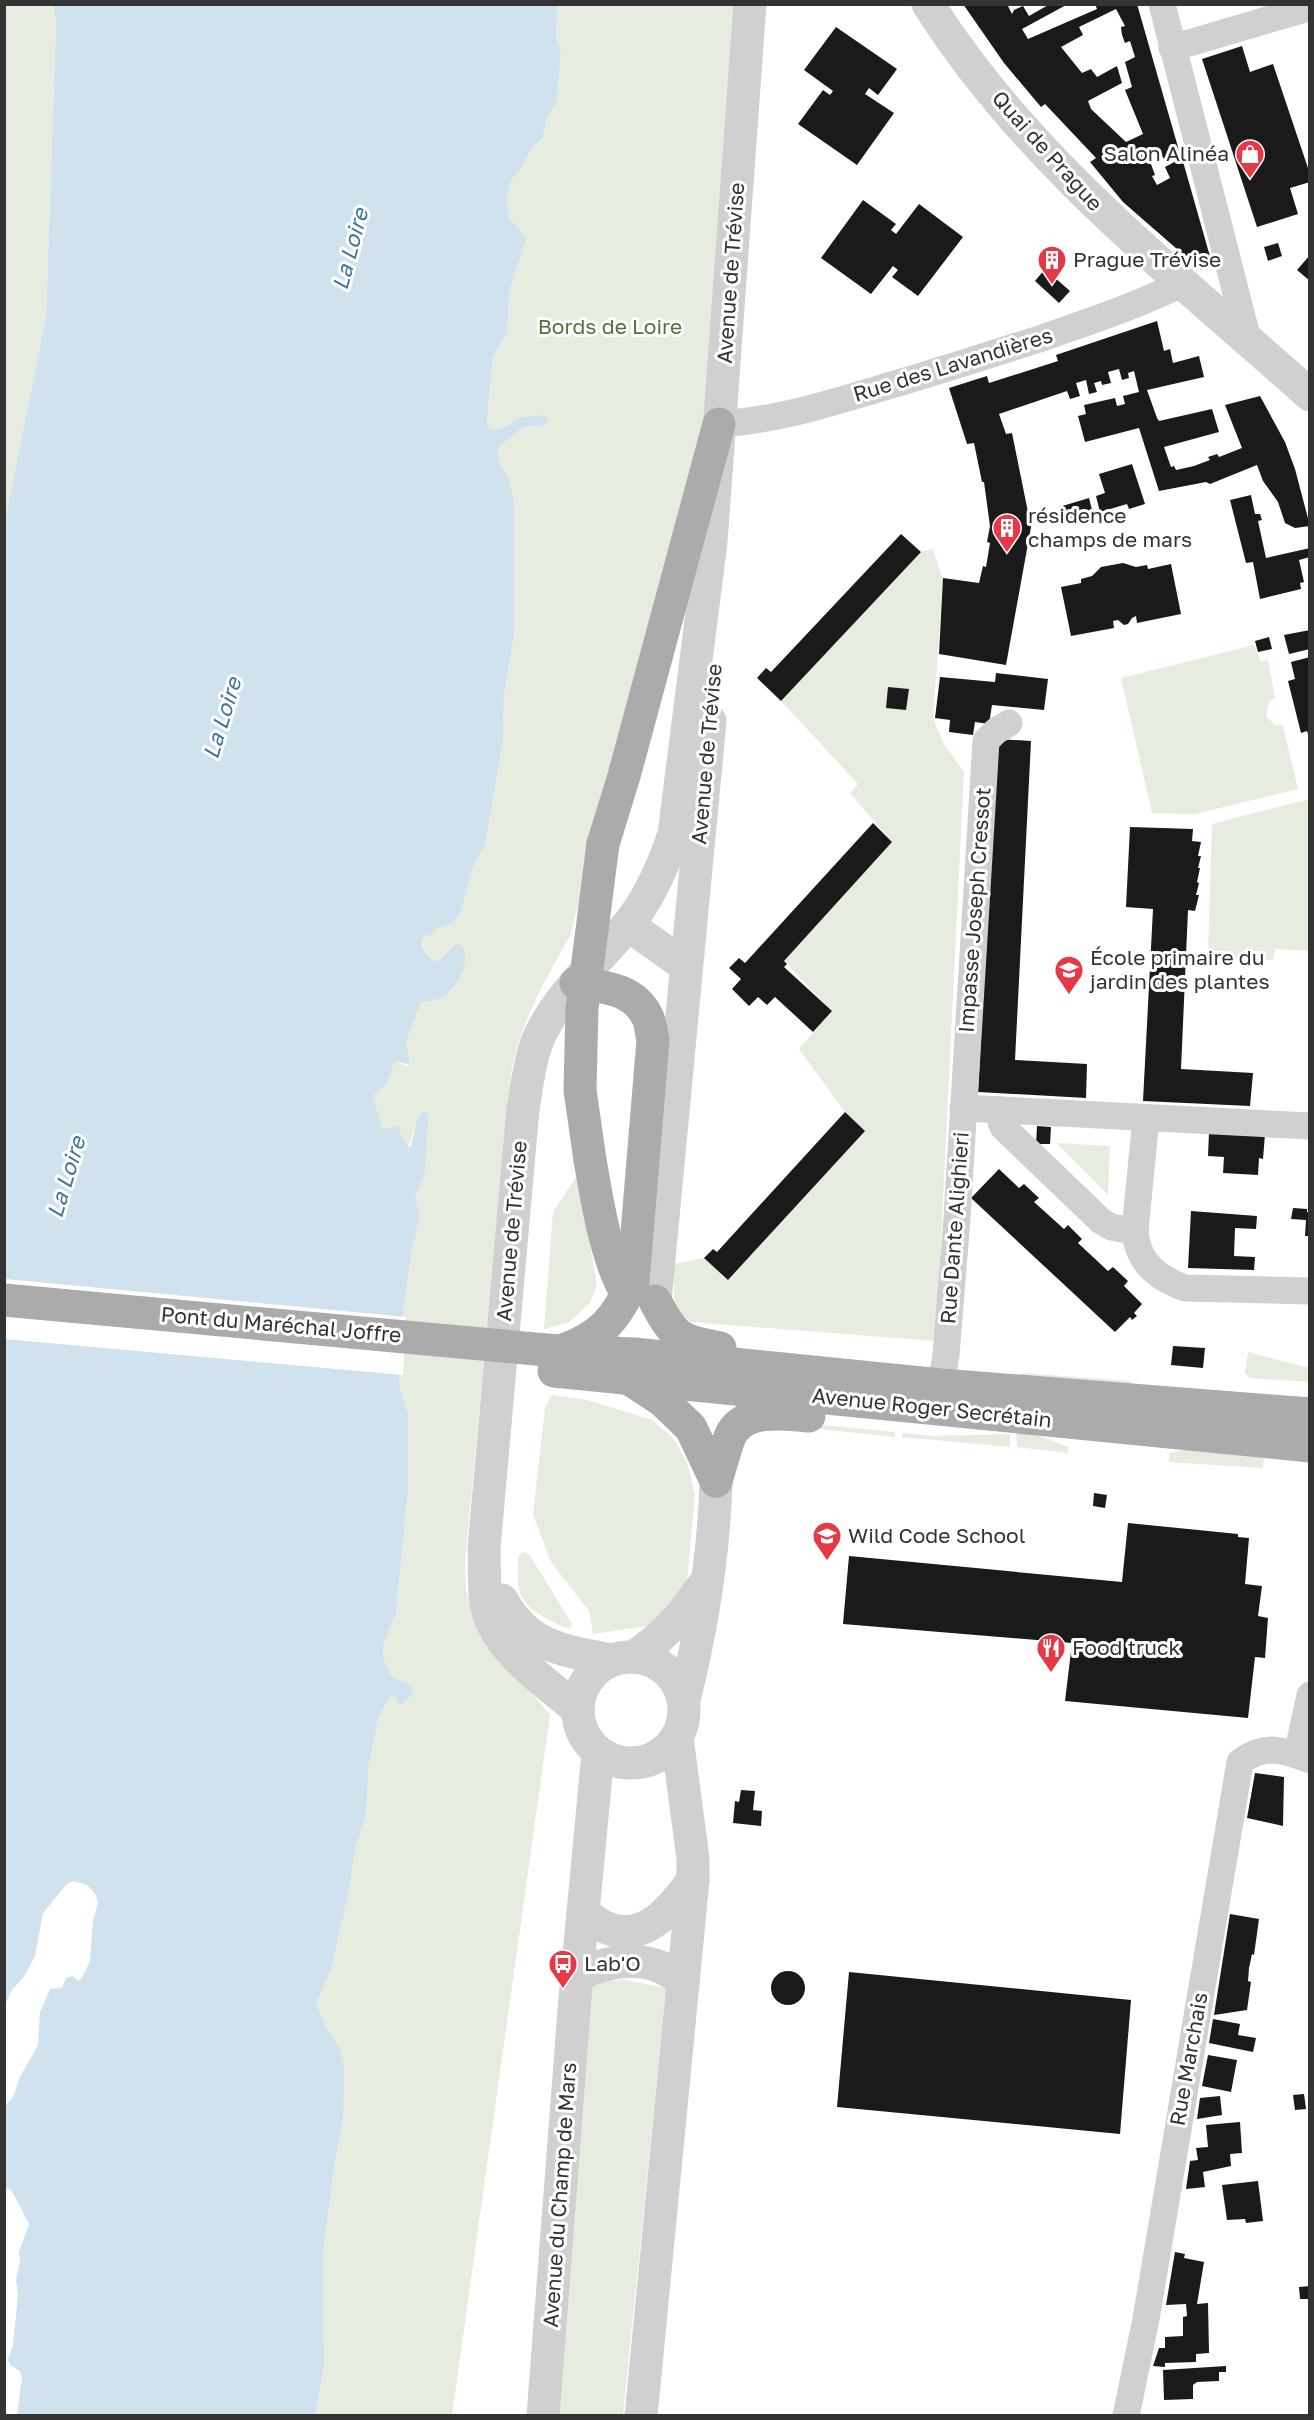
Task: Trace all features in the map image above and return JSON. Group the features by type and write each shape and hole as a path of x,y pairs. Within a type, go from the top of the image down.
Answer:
{"main road":[{"path":"719,424 624,776 603,844 582,1008 580,1090 590,1160 599,1209 619,1282 641,1298 677,1335 691,1342 876,1377"},
{"path":"576,984 613,988 632,998 648,1016 653,1040 633,1281 641,1298"},
{"path":"558,1358 594,1336 608,1322 641,1298"},
{"name":"Pont du Maréchal Joffre","path":"4,1300 558,1358"},
{"name":"Pont du Maréchal Joffre","path":"4,1323 558,1358"},
{"name":"Avenue Roger Secrétain","path":"558,1358 634,1354 941,1385 1310,1414"},
{"name":"Avenue Roger Secrétain","path":"558,1358 630,1379 1310,1446"},
{"path":"630,1379 663,1401 691,1428 716,1481"},
{"path":"716,1481 733,1431 749,1418 774,1414 875,1420 975,1412"}],"street":[{"name":"Avenue de Trévise","path":"578,1710 512,1651 494,1625 487,1607 484,1548 523,1109 529,1071 538,1041 576,984 628,925 651,889 664,863 674,834 711,542 750,4"},
{"name":"Quai de Prague","path":"928,4 947,35 995,95 1078,189 1180,284 1310,395"},
{"path":"1162,4 1248,340"},
{"path":"1173,48 1310,6"},
{"name":"Rue des Lavandières","path":"719,424 758,422 786,416 943,370 1098,319 1180,284"},
{"name":"Avenue de Trévise","path":"641,1298 686,966 719,627 711,542"},
{"name":"Impasse Joseph Cressot","path":"963,1108 986,741 1009,723"},
{"path":"628,925 686,966"},
{"name":"Rue Dante Alighieri","path":"941,1385 946,1355 957,1218 963,1108 1310,1126"},
{"name":"Rue Dante Alighieri","path":"1001,1110 1001,1122 1004,1127 1101,1221 1111,1227 1135,1231"},
{"path":"1146,1118 1135,1231 1136,1247 1156,1273 1169,1282 1185,1288 1310,1291"},
{"path":"706,1581 677,1623 661,1638 598,1668 587,1680 580,1694 578,1710 580,1727 587,1741 598,1753 616,1762 634,1764 652,1760 668,1750 683,1725 684,1700 700,1635 715,1531 716,1481"},
{"name":"Avenue de Trévise","path":"485,1569 510,1614 528,1634 562,1651 623,1658"},
{"path":"623,1658 657,1663 669,1672 679,1685 684,1700"},
{"path":"1303,1757 1310,1695"},
{"path":"641,2415 693,1880 693,1858 677,1738"},
{"name":"Rue Marchais","path":"1126,2415 1146,2319 1239,1762 1254,1751 1276,1750 1303,1757"},
{"name":"Avenue du Champ de Mars","path":"543,2415 577,1975 598,1753"},
{"path":"583,1913 608,1929 630,1932 643,1928 673,1907 693,1880"},
{"path":"577,1975 595,1967 629,1961 656,1964 672,1972 683,1983"}],"green space":[{"path":"5,5 53,5 56,23 46,317 5,527"},
{"name":"Bords de Loire","path":"558,5 737,5 707,422 570,936 527,1020 520,1037 511,1074 465,1561 466,1590 474,1614 514,1672 550,1715 452,2415 316,2416 324,2364 323,2254 335,2162 343,2121 340,2048 326,2027 316,2003 331,1969 348,1897 356,1845 366,1816 369,1763 379,1716 390,1697 395,1695 397,1698 410,1685 391,1676 383,1657 383,1645 396,1613 408,1491 408,1415 399,1384 403,1313 412,1250 420,1215 415,1198 425,1173 417,1119 408,1149 383,1130 373,1098 387,1084 395,1061 409,1065 406,1042 421,1001 435,1001 457,945 437,963 424,952 422,940 424,936 436,929 453,923 460,914 474,865 485,846 503,740 504,696 514,636 514,502 509,479 499,462 498,448 523,427 532,428 518,418 507,427 494,432 487,421 493,357 507,333 510,288 526,241 526,237 510,219 507,205 508,191 511,181 533,146 542,139 547,118 557,101 561,51 556,36"},
{"path":"933,549 943,580 933,718 944,744 964,772 936,1341 690,1322 674,1307 674,1264 704,1258 728,1280 864,1131 845,1112 799,1049 832,1011 784,961 892,842 850,793 858,784 781,701 921,552"},
{"path":"1254,645 1261,662 1268,660 1275,697 1269,702 1266,716 1275,725 1283,726 1298,789 1195,814 1152,813 1121,678"},
{"path":"1309,799 1309,951 1275,949 1273,960 1208,955 1212,824"},
{"path":"1057,1143 1110,1146 1108,1195"},
{"path":"578,1174 597,1285 590,1303 569,1322 544,1329 553,1212"},
{"path":"1248,1352 1309,1368 1309,1382 1250,1378 1245,1373"},
{"path":"1022,1373 1131,1381 1131,1384 1021,1377"},
{"path":"552,1395 587,1400 652,1420 673,1438 687,1462 695,1494 687,1581 678,1598 647,1626 593,1634 589,1611 551,1562 533,1515 545,1408"},
{"path":"793,1422 895,1432 895,1437 792,1426"},
{"path":"903,1433 933,1436 1010,1434 1010,1447 902,1437"},
{"path":"1016,1434 1035,1434 1068,1447 1068,1453 1017,1447"},
{"path":"1188,1449 1264,1456 1263,1468 1169,1462 1169,1453"},
{"path":"523,1552 529,1554 572,1624 570,1628 559,1625 537,1613 524,1601 518,1578 518,1557"},
{"path":"625,1980 666,1988 623,2415 557,2416 591,1982"}],"water":[{"name":"La Loire","path":"53,5 558,5 556,36 561,51 557,101 547,118 542,139 533,146 511,181 508,191 507,205 510,219 526,237 526,241 510,288 507,333 493,357 487,421 490,429 494,431 506,427 518,418 544,415 548,421 541,426 523,427 498,448 499,462 509,479 514,502 514,636 504,696 503,740 485,846 474,865 460,914 453,923 436,929 431,935 424,936 422,940 424,951 437,962 457,944 461,945 465,960 463,969 449,992 433,1001 421,1002 406,1042 410,1065 395,1061 387,1084 373,1098 383,1129 397,1126 408,1148 411,1146 417,1119 423,1112 427,1113 428,1117 425,1173 415,1198 420,1215 412,1250 403,1313 399,1384 408,1415 408,1491 396,1613 383,1645 383,1657 391,1676 410,1685 414,1693 400,1705 395,1695 390,1697 379,1716 369,1763 366,1816 356,1845 348,1897 331,1969 316,2003 326,2027 340,2048 344,2066 343,2121 335,2162 323,2254 324,2364 316,2415 17,2415 22,2378 20,2371 10,2365 8,2360 13,2345 19,2252 29,2224 12,2191 8,2188 5,2190 4,2107 13,2097 20,2077 38,2045 40,2012 50,1989 62,1988 66,1978 73,1976 78,1981 82,1978 90,1961 93,1921 98,1903 96,1895 87,1885 73,1881 67,1884 43,1913 35,1956 23,1978 12,1990 5,2005 4,527 46,317 56,23"}],"pier":[{"path":"5,1279 406,1317 403,1375 4,1339"}],"building":[{"path":"963,4 1007,4 1012,14 1014,10 1023,6 1029,16 1050,4 1068,4 1022,29 1028,39 1097,9 1095,4 1137,4 1180,154 1165,161 1159,150 1148,156 1155,175 1152,176 1157,185 1170,178 1165,167 1182,158 1211,260 1201,270 1123,202 1090,162 1096,158 1045,104 1041,107 1004,63","holes":["1116,9 1125,26 1121,27 1122,35 1125,43 1130,41 1135,57 1125,62 1132,87 1125,90 1143,134 1126,142 1091,109 1088,101 1122,83 1117,66 1097,77 1091,69 1082,73 1061,47 1083,35 1079,27"]},
{"path":"836,27 897,69 878,95 869,88 865,94 894,113 857,165 798,124 823,90 830,95 833,91 804,70"},
{"path":"1242,46 1250,72 1273,64 1310,174 1310,182 1290,188 1298,214 1257,227 1202,59"},
{"path":"863,200 896,224 891,230 896,234 919,204 963,237 918,296 892,277 898,270 893,266 871,294 821,258"},
{"path":"1278,243 1282,256 1268,261 1264,247"},
{"path":"1310,255 1310,281 1297,270"},
{"name":"Prague Trévise","path":"1045,269 1070,291 1059,303 1035,281"},
{"path":"1157,321 1164,351 1170,349 1173,363 1199,356 1204,377 1147,390 1157,418 1159,421 1212,409 1219,432 1164,447 1171,467 1174,466 1176,470 1194,466 1210,460 1208,457 1217,454 1219,457 1242,448 1225,405 1260,396 1285,442 1295,469 1310,526 1295,528 1285,523 1278,502 1263,481 1257,465 1210,484 1206,482 1159,491 1139,428 1085,442 1078,416 1086,414 1084,405 1115,398 1117,406 1125,404 1123,396 1139,392 1134,371 1128,373 1129,378 1122,380 1119,369 1108,372 1111,383 1102,385 1101,381 1094,383 1097,392 1089,394 1086,380 1076,383 1080,396 1070,399 1067,391 999,414 1006,434 1012,433 1031,527 1006,665 939,654 943,578 979,583 983,566 986,567 990,543 987,542 990,526 984,482 982,482 974,443 967,444 949,388 987,376 989,383 1058,361 1056,355"},
{"path":"1132,464 1145,504 1129,509 1127,504 1100,512 1096,496 1105,493 1099,474"},
{"path":"1251,495 1255,514 1260,514 1262,520 1258,521 1266,558 1310,548 1310,557 1299,560 1304,582 1300,583 1301,589 1260,599 1253,562 1246,563 1230,500"},
{"path":"1089,498 1093,514 1063,523 1059,507"},
{"path":"901,534 921,552 781,701 757,678 766,668 771,672"},
{"path":"1123,563 1136,567 1147,565 1148,569 1171,564 1181,614 1137,623 1136,616 1128,624 1124,625 1118,620 1113,621 1114,628 1071,636 1061,587 1081,583 1081,579 1092,576 1101,567"},
{"path":"1310,630 1310,649 1289,654 1284,635"},
{"path":"1269,637 1272,649 1258,652 1255,641"},
{"path":"1310,657 1309,737 1307,731 1301,733 1288,681 1295,679 1291,662"},
{"path":"996,673 1048,679 1044,710 992,705 989,724 975,722 973,735 949,732 950,720 935,718 940,677 995,682"},
{"path":"888,687 909,689 906,710 886,708"},
{"path":"997,739 1031,741 1015,1060 1087,1064 1086,1098 978,1092"},
{"path":"873,823 892,842 784,961 787,964 784,967 832,1011 813,1032 775,997 767,1005 758,997 749,1006 732,989 741,979 729,968 739,958 745,963"},
{"path":"1130,827 1193,829 1192,841 1201,842 1198,856 1201,856 1198,868 1200,868 1197,882 1199,883 1196,895 1199,895 1195,911 1188,910 1181,1069 1253,1073 1250,1106 1143,1101 1153,909 1126,907"},
{"path":"845,1112 865,1131 728,1280 704,1258 713,1249 717,1252"},
{"path":"1037,1126 1051,1127 1050,1144 1036,1144"},
{"path":"1209,1132 1265,1134 1263,1159 1259,1158 1258,1175 1223,1173 1224,1157 1208,1156"},
{"path":"999,1169 1019,1188 1024,1184 1039,1198 1034,1202 1064,1229 1068,1225 1082,1239 1078,1243 1108,1271 1113,1267 1128,1281 1124,1286 1142,1304 1134,1313 1137,1316 1132,1320 1130,1317 1115,1332 971,1198"},
{"path":"1293,1208 1307,1209 1310,1213 1310,1236 1305,1236 1306,1220 1291,1219"},
{"path":"1191,1211 1257,1216 1256,1229 1235,1228 1234,1256 1255,1257 1254,1270 1188,1268"},
{"path":"1173,1346 1205,1348 1203,1368 1171,1365"},
{"path":"1094,1493 1107,1495 1105,1508 1093,1506"},
{"path":"1128,1523 1238,1534 1238,1537 1249,1538 1245,1584 1262,1586 1258,1616 1268,1618 1265,1658 1255,1657 1248,1718 1065,1701 1072,1643 843,1624 849,1556 1122,1582"},
{"path":"1255,1773 1284,1777 1283,1826 1247,1818"},
{"path":"741,1790 755,1791 753,1810 762,1811 761,1826 733,1823 735,1801 739,1802"},
{"path":"1230,1914 1259,1919 1254,1955 1252,1954 1249,1968 1248,1981 1251,1982 1247,2010 1214,2015"},
{"path":"788,1971 800,1976 805,1988 800,2000 788,2005 776,2000 771,1988 776,1976"},
{"path":"849,1972 1131,2000 1120,2134 837,2107"},
{"path":"1213,2019 1240,2024 1238,2035 1256,2038 1253,2052 1209,2043"},
{"path":"1208,2055 1237,2060 1231,2092 1202,2086"},
{"path":"1304,2094 1306,2109 1295,2110 1293,2095"},
{"path":"1220,2096 1222,2115 1197,2119 1200,2098"},
{"path":"1240,2122 1242,2153 1230,2154 1231,2166 1203,2172 1205,2187 1186,2189 1190,2161 1198,2160 1196,2148 1208,2147 1206,2125"},
{"path":"1258,2181 1263,2221 1246,2223 1245,2219 1227,2220 1222,2185"},
{"path":"1175,2252 1185,2254 1184,2258 1204,2262 1197,2304 1208,2303 1209,2353 1196,2354 1196,2362 1165,2363 1165,2367 1153,2366 1159,2348 1165,2348 1165,2337 1183,2336 1183,2317 1187,2316 1186,2304 1166,2305"},
{"path":"1310,2286 1310,2299 1300,2299 1299,2287"},
{"path":"1226,2366 1226,2372 1219,2372 1219,2381 1197,2382 1193,2385 1193,2399 1164,2400 1163,2370"}],"place":[{"name":"Salon Alinéa","path":"1250,180"},
{"name":"Prague Trévise","path":"1052,286"},
{"name":"résidence champs de mars","path":"1007,554"},
{"name":"École primaire du jardin des plantes","path":"1069,996"},
{"name":"Wild Code School","path":"827,1562"},
{"name":"Food truck","path":"1051,1674"},
{"name":"Lab'O","path":"563,1990"}]}
